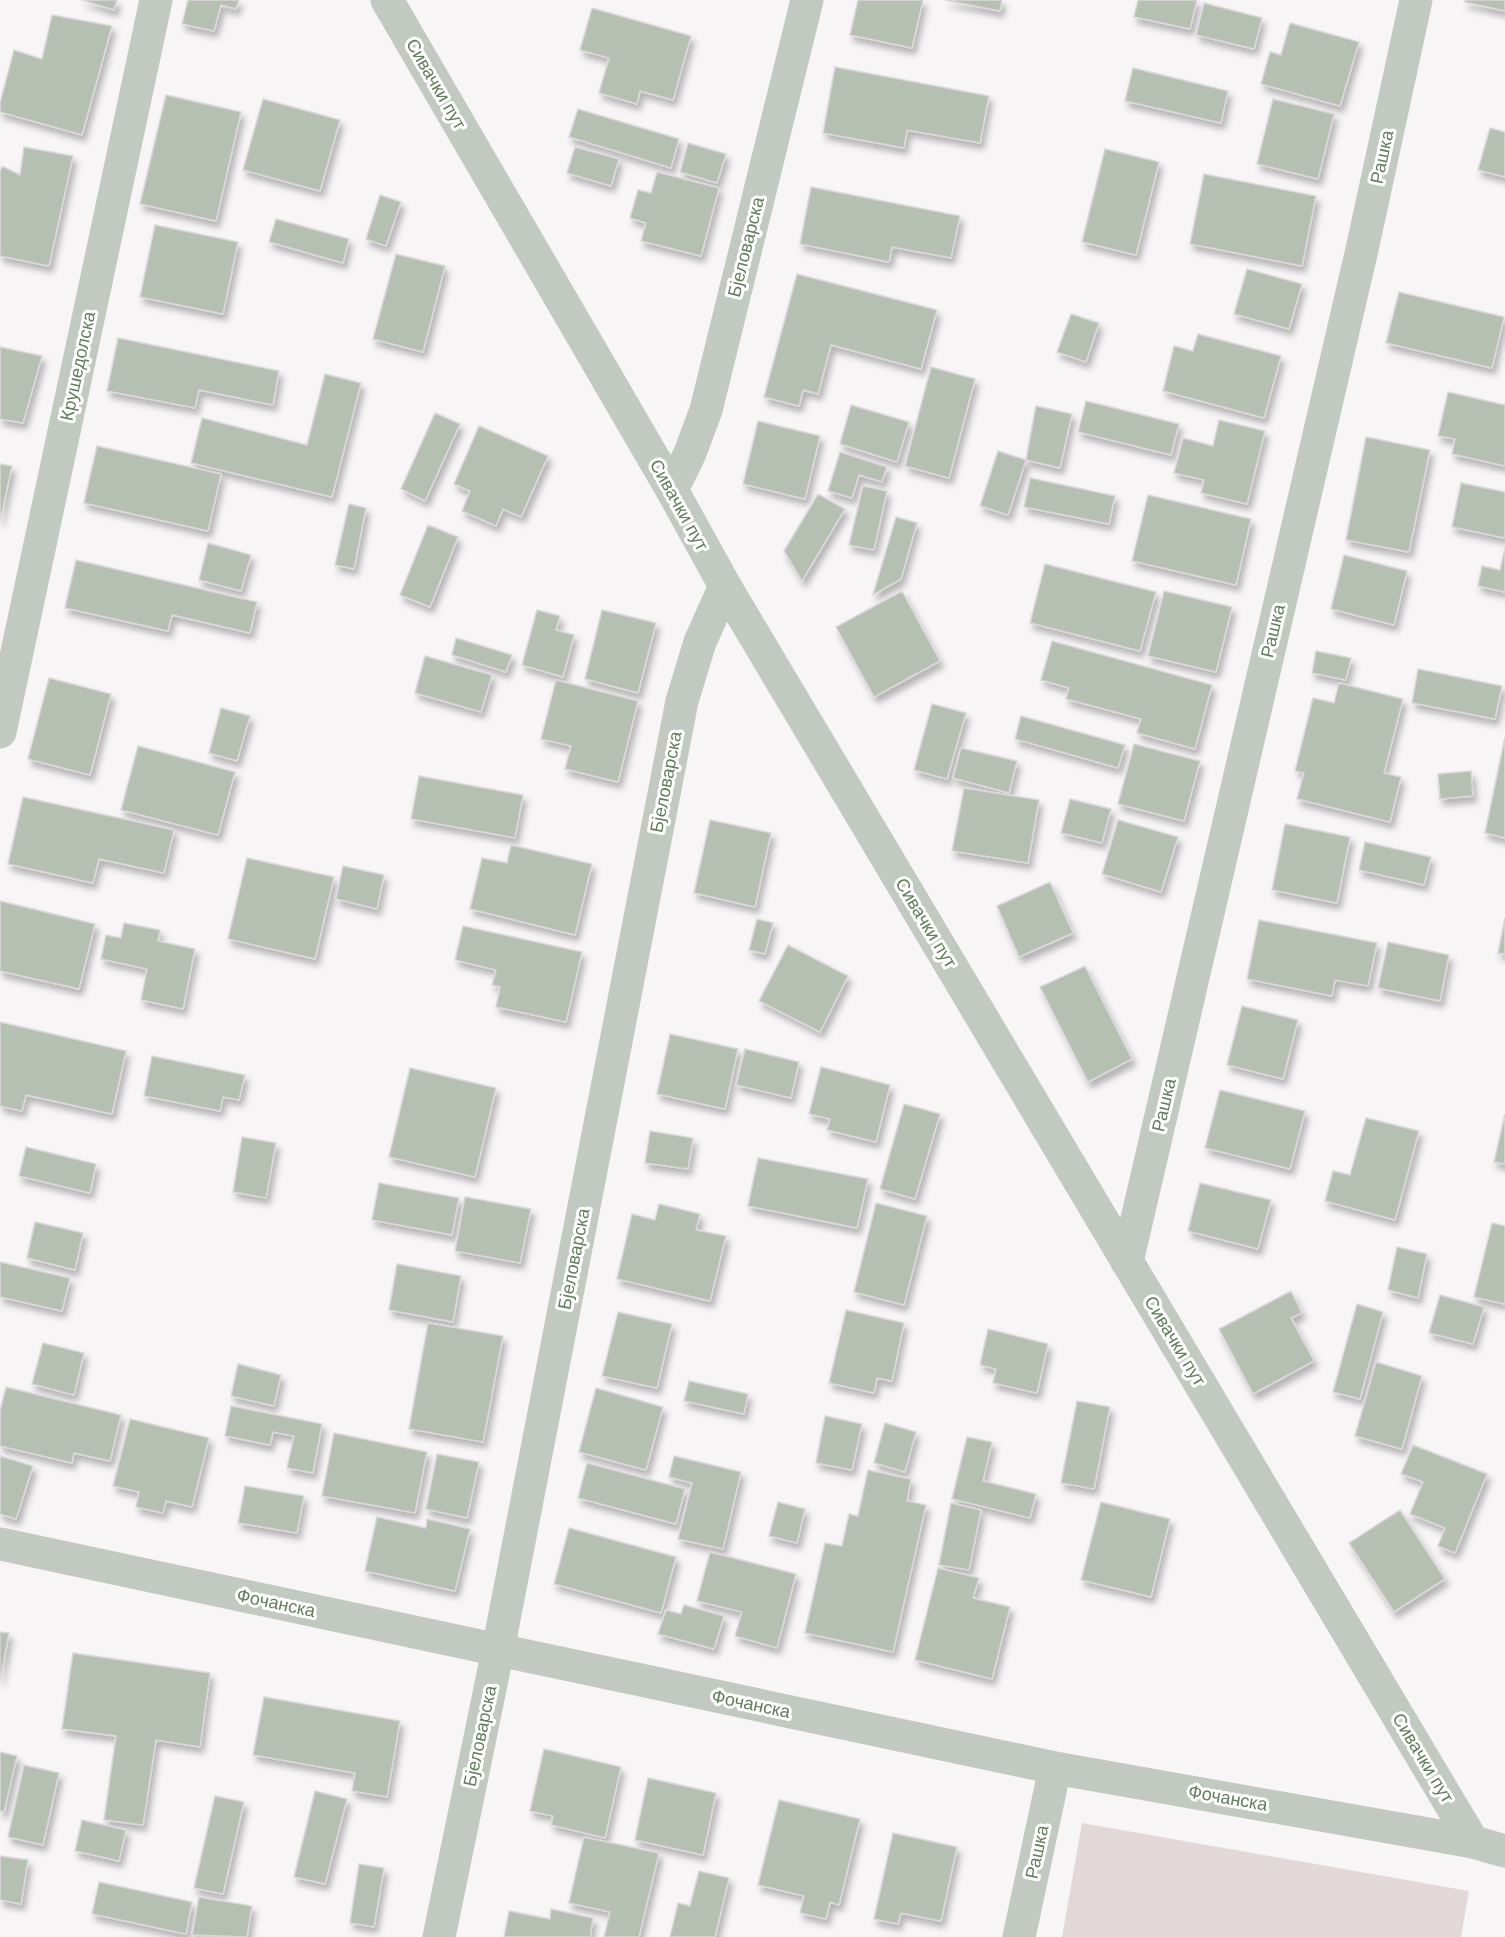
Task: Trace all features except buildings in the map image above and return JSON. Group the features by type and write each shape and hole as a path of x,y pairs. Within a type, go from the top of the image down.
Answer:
{"street":[{"name":"Крушедолска","path":"0,732 156,0"},
{"name":"Сивачки пут","path":"387,0 672,490 725,586 1473,1842"},
{"name":"Бјеловарска","path":"672,490 690,453 706,410 807,0"},
{"name":"Рашка","path":"1127,1262 1363,245 1416,0"},
{"name":"Бјеловарска","path":"439,1937 498,1650 682,701 700,642 725,586"},
{"name":"Фочанска","path":"0,1544 1055,1768 1473,1842 1505,1851"},
{"name":"Рашка","path":"1019,1937 1055,1768"}],"shaded area":[{"path":"1082,1823 1469,1891 1461,1937 1062,1937"}]}
